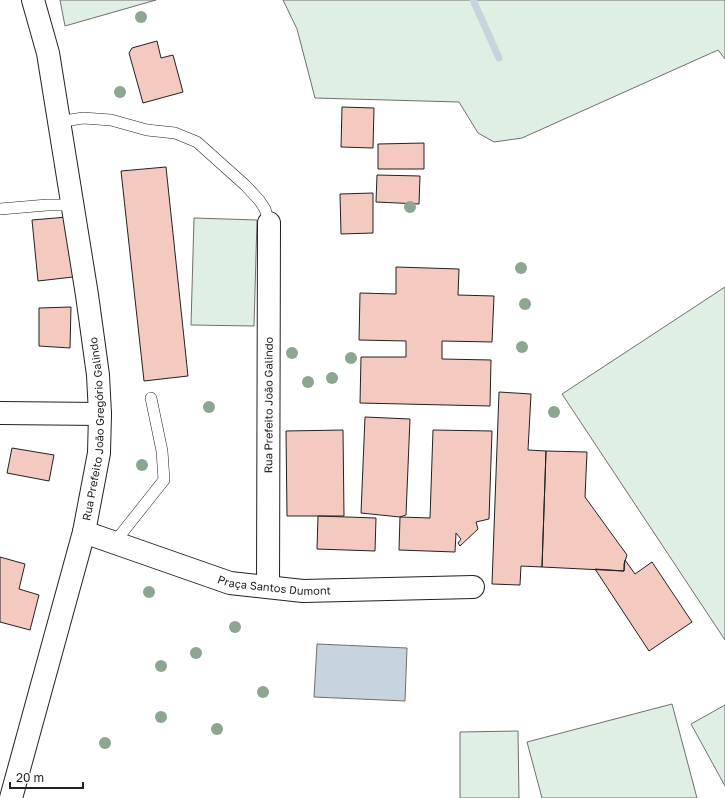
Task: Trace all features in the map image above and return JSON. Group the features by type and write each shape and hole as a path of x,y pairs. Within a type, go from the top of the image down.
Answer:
{"street":[{"name":"Rua Prefeito João Gregório Galindo","path":"11,798 84,532 99,453 100,414 98,375 88,302 48,53 33,0"},
{"name":"Rua Prefeito João Galindo","path":"268,587 269,223"},
{"path":"0,413 100,414"},
{"name":"Praça Santos Dumont","path":"84,532 230,583 303,591 473,587"}],"lane":[{"path":"58,122 83,118 111,120 147,130 175,133 197,142 245,185 259,200 265,210 269,223"},
{"path":"0,209 28,208 47,205 72,205"},
{"path":"114,543 164,480 162,451 151,398"}],"green space":[{"path":"60,0 156,0 65,26"},
{"path":"283,0 725,0 725,59 718,50 522,138 494,142 478,133 459,102 315,98 297,29"},
{"path":"194,218 257,220 254,326 191,325"},
{"path":"725,287 725,640 562,394"},
{"path":"672,704 697,798 542,798 527,742"},
{"path":"725,705 725,786 691,724"},
{"path":"518,731 519,798 460,798 460,732"}],"shaded area":[{"path":"317,644 407,648 405,701 314,697"}],"building":[{"path":"157,41 161,58 173,55 183,92 143,103 129,53 132,48"},
{"path":"342,107 374,108 373,148 341,147"},
{"path":"424,143 424,169 378,169 378,144"},
{"path":"166,167 188,376 144,381 121,171"},
{"path":"377,175 420,176 419,204 376,202"},
{"path":"373,193 373,233 341,234 340,194"},
{"path":"67,217 73,277 38,281 32,220"},
{"path":"396,267 459,269 458,295 494,296 492,342 442,341 442,359 491,360 490,406 360,403 361,357 406,357 406,341 359,340 360,293 396,294"},
{"path":"71,307 70,348 39,346 39,308"},
{"path":"499,392 531,394 528,450 546,451 542,567 521,566 520,585 492,584"},
{"path":"365,417 410,419 406,515 400,517 361,513"},
{"path":"343,430 344,516 287,516 286,431"},
{"path":"433,430 492,431 489,519 476,522 478,529 460,546 458,543 461,539 456,533 455,552 399,550 400,517 430,518"},
{"path":"12,448 54,455 49,481 7,473"},
{"path":"546,451 587,452 585,497 627,555 624,564 624,571 542,567"},
{"path":"318,516 376,518 375,551 317,549"},
{"path":"0,557 25,564 19,589 39,595 30,630 0,622"},
{"path":"625,560 635,574 652,562 692,622 649,651 595,569 624,571"}],"waterway":[{"path":"473,0 499,58"}]}
